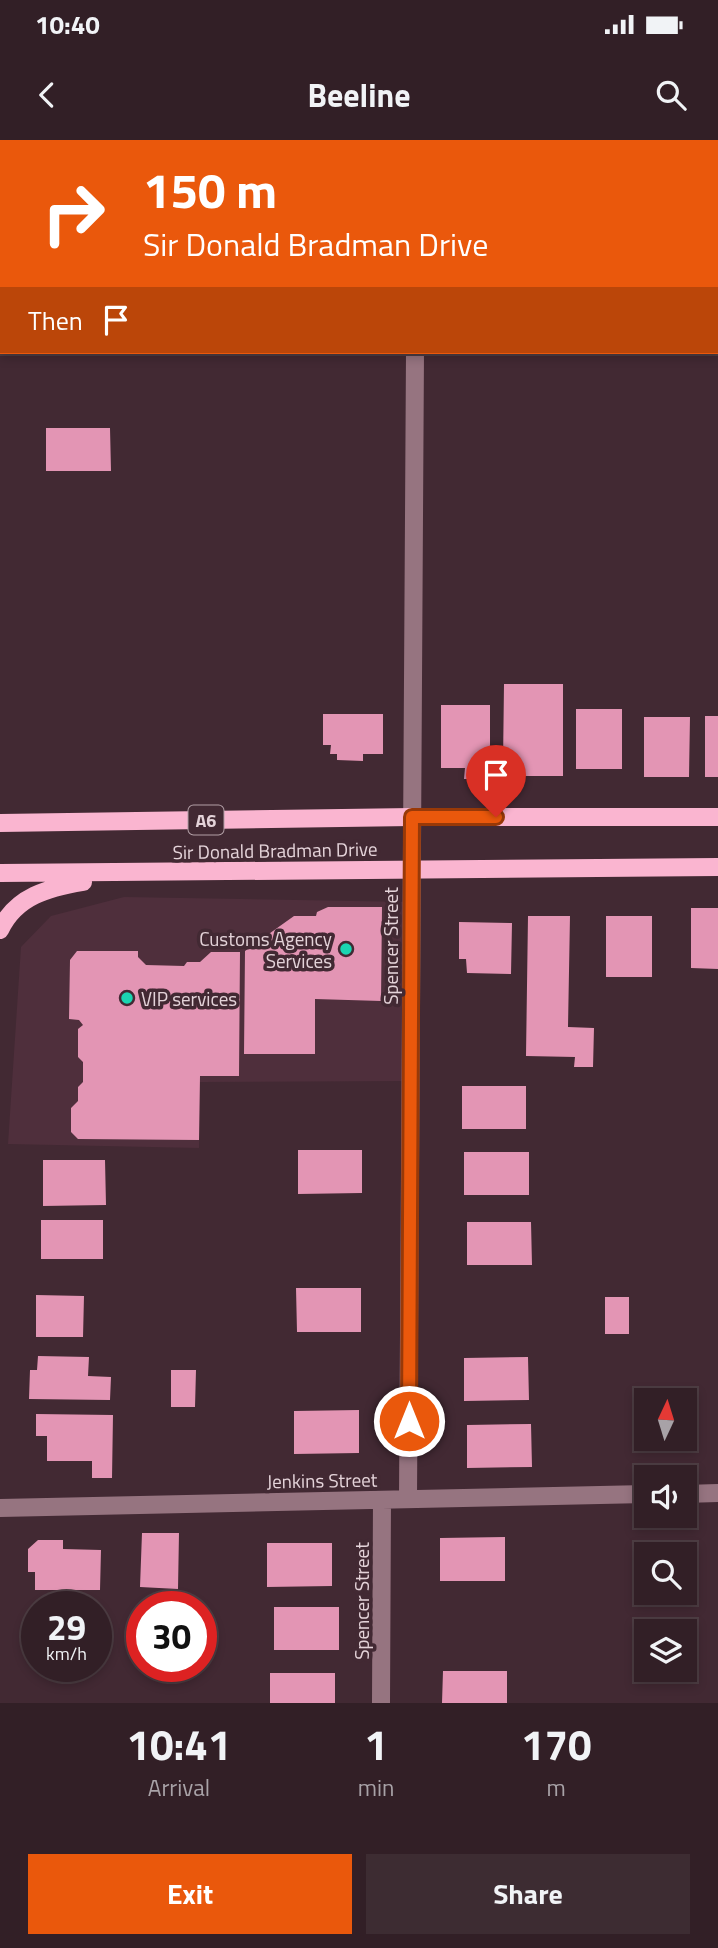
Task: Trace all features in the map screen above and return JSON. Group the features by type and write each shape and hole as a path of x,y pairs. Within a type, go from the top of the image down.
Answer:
{"main road":[{"name":"Sir Donald Bradman Drive","path":"0,823 412,817 718,817"},
{"name":"Sir Donald Bradman Drive","path":"0,873 718,867"},
{"path":"0,930 6,917 17,905 51,887 134,873"}],"street":[{"name":"Spencer Street","path":"408,1499 415,354"},
{"path":"697,1494 718,1493"},
{"name":"Jenkins Street","path":"0,1508 634,1494"},
{"name":"Spencer Street","path":"381,1703 382,1500"}],"shaded area":[{"path":"124,897 411,902 410,1081 200,1082 199,1148 8,1144 21,947 51,916"}],"building":[{"path":"46,428 110,428 111,471 46,471"},
{"path":"504,684 563,684 563,776 515,776 515,763 503,763"},
{"path":"441,705 490,705 490,753 502,754 502,779 464,779 465,768 441,768"},
{"path":"576,709 622,709 622,769 576,769"},
{"path":"323,714 383,714 383,754 363,754 363,761 337,760 337,754 330,754 331,745 323,745"},
{"path":"705,716 718,716 718,777 705,777"},
{"path":"644,717 690,717 689,777 644,777"},
{"path":"328,907 382,907 381,1001 315,999 315,1054 244,1054 245,951 294,916 316,916 317,912"},
{"path":"691,908 718,908 718,969 691,968"},
{"path":"528,916 570,916 568,1027 594,1028 593,1067 574,1067 575,1057 526,1056"},
{"path":"606,916 652,916 652,977 606,977"},
{"path":"459,922 512,923 511,974 467,973 466,959 459,959"},
{"path":"77,951 138,951 138,957 146,965 184,966 187,962 200,962 211,952 240,952 239,1076 200,1076 199,1140 78,1139 71,1132 71,1108 78,1101 78,1087 83,1082 83,1062 78,1057 78,1029 83,1025 79,1020 69,1019 70,960"},
{"path":"462,1086 526,1086 526,1129 462,1129"},
{"path":"298,1150 362,1150 362,1193 298,1194"},
{"path":"464,1152 529,1152 529,1195 464,1195"},
{"path":"43,1160 105,1160 106,1205 43,1206"},
{"path":"41,1220 103,1220 103,1259 41,1259"},
{"path":"467,1222 531,1222 532,1265 467,1265"},
{"path":"296,1288 361,1288 361,1332 297,1332"},
{"path":"36,1295 84,1296 83,1337 36,1337"},
{"path":"605,1297 629,1297 629,1334 605,1334"},
{"path":"38,1356 89,1357 88,1376 111,1377 110,1400 29,1399 30,1370 37,1370"},
{"path":"528,1357 529,1400 464,1401 464,1358"},
{"path":"171,1370 196,1370 195,1407 171,1407"},
{"path":"359,1410 359,1453 294,1454 294,1411"},
{"path":"36,1414 113,1415 112,1478 92,1478 92,1461 47,1461 47,1436 36,1436"},
{"path":"531,1424 532,1467 467,1468 467,1425"},
{"path":"142,1533 179,1533 178,1589 140,1587"},
{"path":"505,1537 505,1581 440,1581 440,1538"},
{"path":"38,1540 63,1540 63,1549 101,1550 100,1590 35,1590 35,1572 28,1572 28,1549"},
{"path":"267,1543 332,1543 332,1586 267,1587"},
{"path":"274,1607 339,1607 339,1650 274,1650"},
{"path":"443,1671 507,1671 507,1703 442,1703"},
{"path":"270,1673 335,1673 335,1703 270,1703"}],"place":[{"name":"Customs Agency Services","path":"346,949"},
{"name":"VIP services","path":"127,998"}],"route":[{"path":"409,1421 412,817 496,817"}]}
